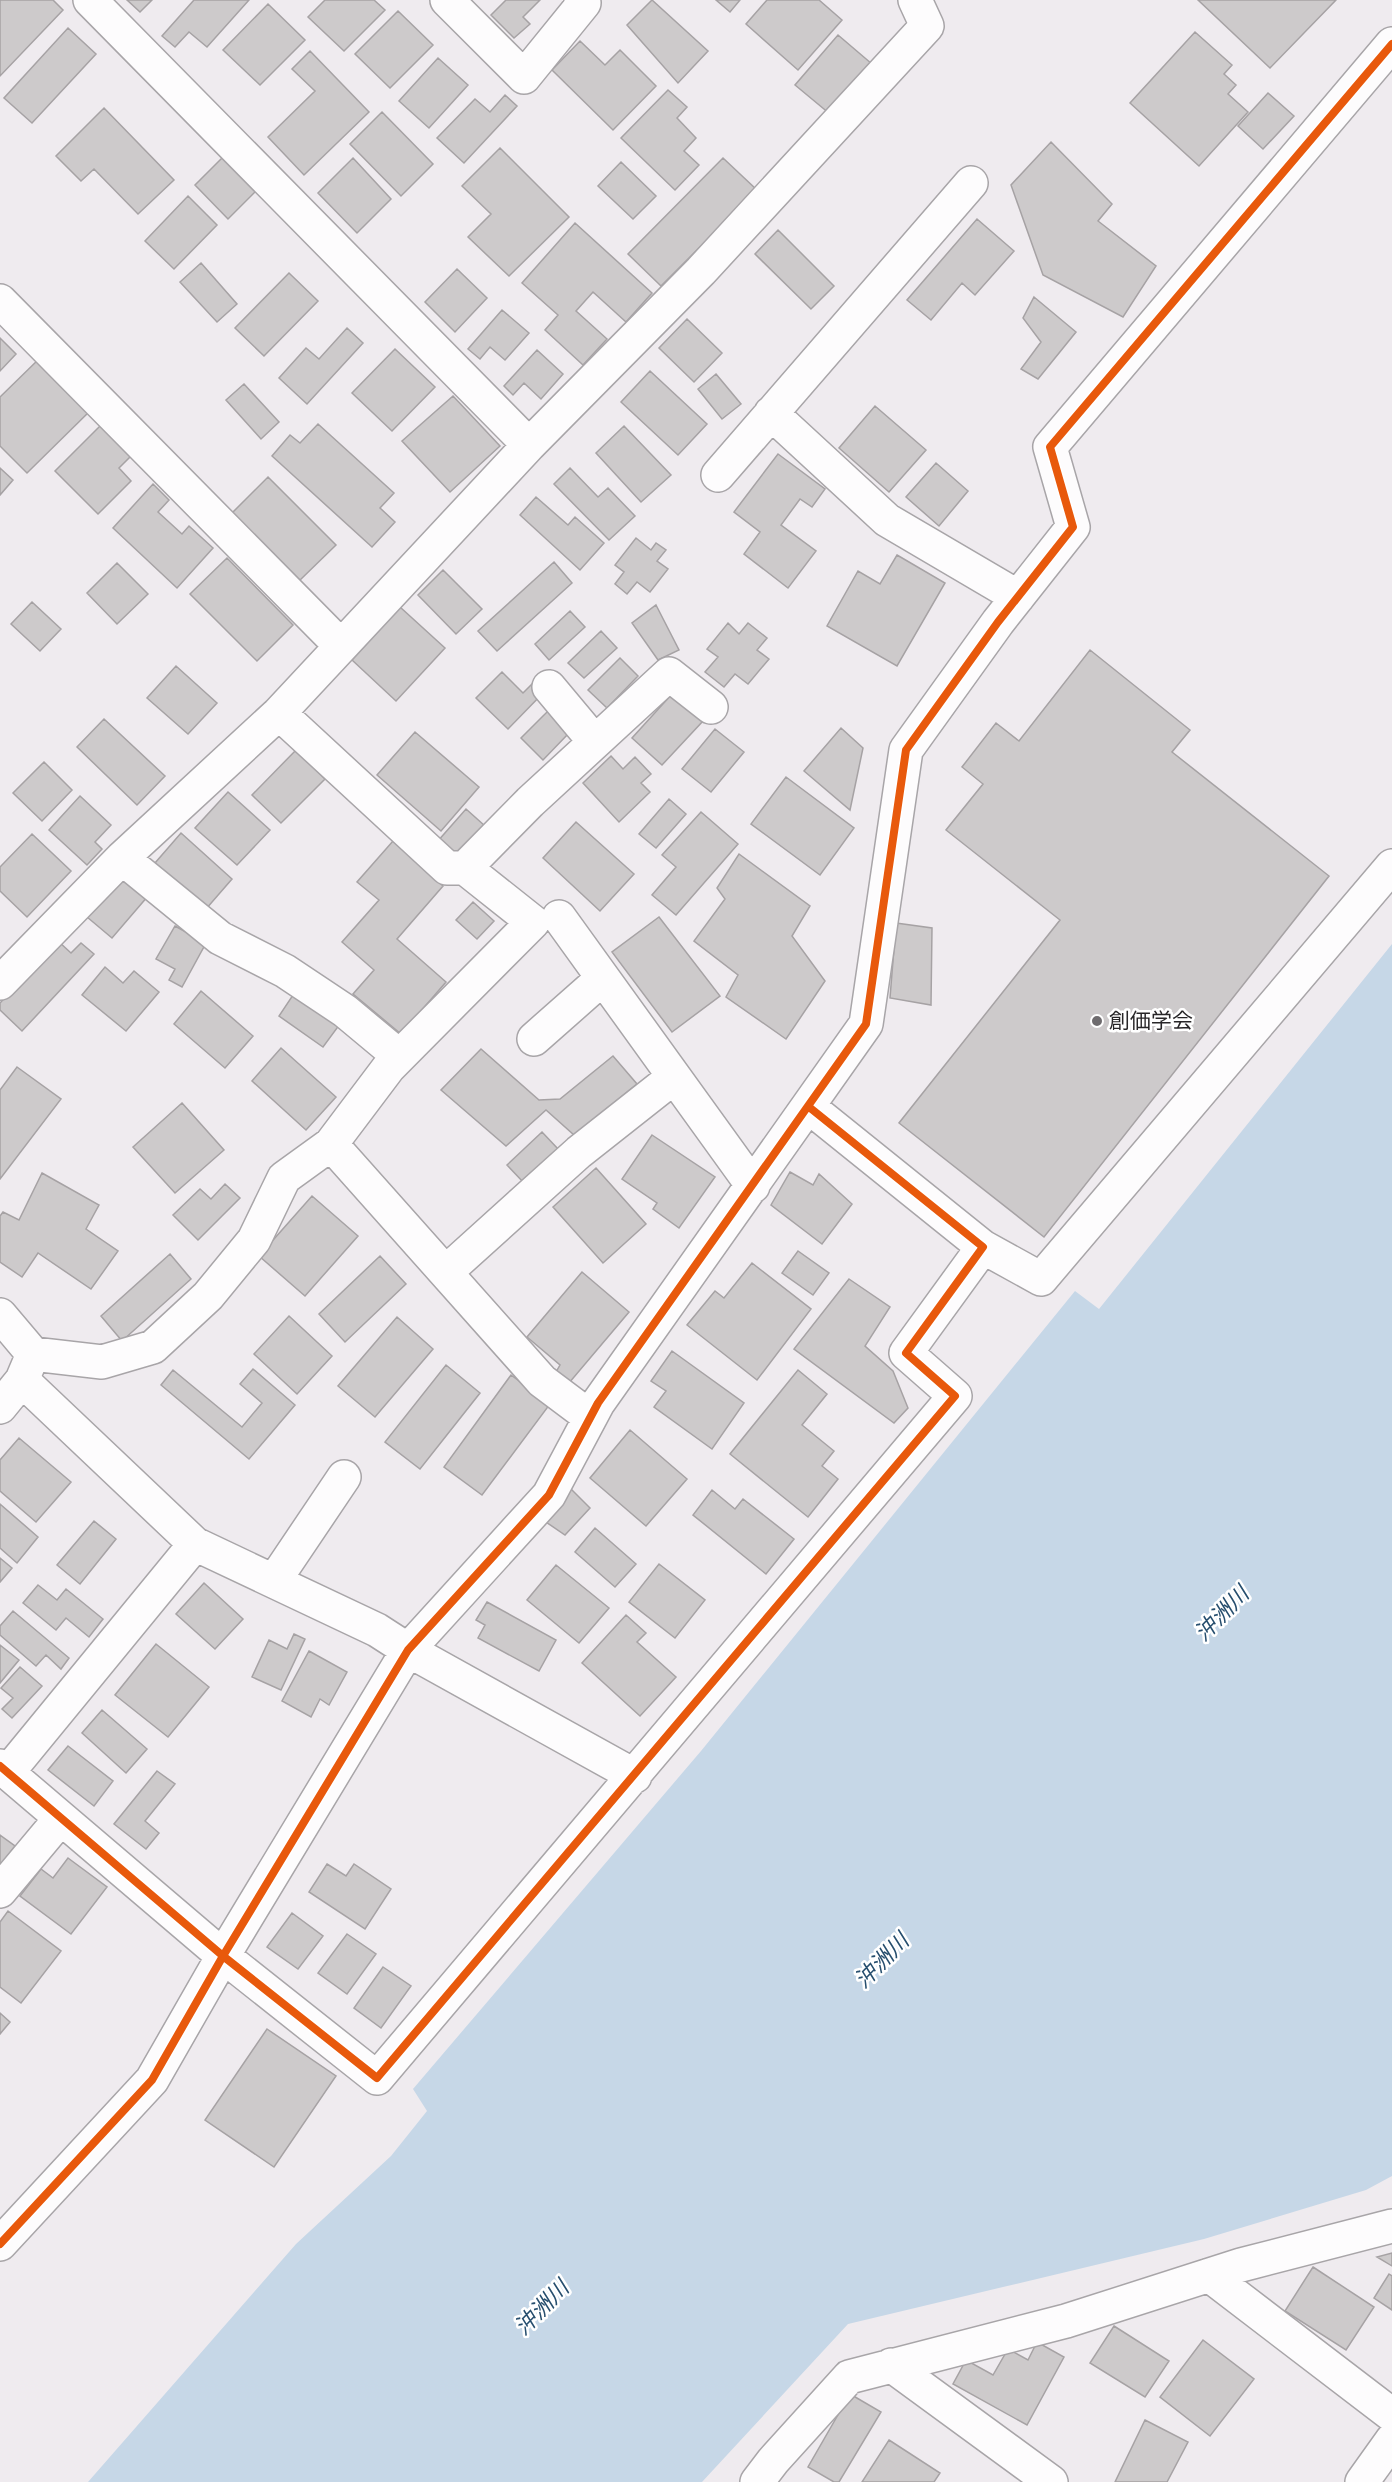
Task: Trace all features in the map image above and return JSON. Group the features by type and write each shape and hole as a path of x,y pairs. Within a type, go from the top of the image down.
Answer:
{"street":[{"path":"90,0 529,445"},
{"path":"447,0 524,77 584,3 581,0"},
{"path":"0,982 122,858 279,713 529,445 701,271 927,26 915,0"},
{"path":"0,2244 152,2080 223,1956 408,1650 549,1495 598,1403 866,1024 906,750 1018,597 1073,527 1050,447 1392,44"},
{"path":"718,475 970,183"},
{"path":"0,301 341,646"},
{"path":"771,412 887,520 1018,597"},
{"path":"465,868 530,802 669,674 711,707"},
{"path":"549,687 595,742"},
{"path":"28,1367 102,1362 153,1347 208,1296 254,1240 284,1178 331,1144 399,1056 533,922 465,868 447,868 279,713"},
{"path":"122,858 220,938 285,971 345,1011 399,1056"},
{"path":"808,1107 983,1247 1041,1279 1392,866"},
{"path":"559,917 753,1186"},
{"path":"534,1040 603,978"},
{"path":"446,1272 579,1152 674,1077"},
{"path":"331,1144 542,1381 590,1417"},
{"path":"195,1544 4,1769 223,1956 377,2078 955,1396 906,1353 983,1247"},
{"path":"0,1315 28,1367 195,1544 377,1630 408,1650 634,1776"},
{"path":"0,1407 28,1367"},
{"path":"274,1581 344,1477"},
{"path":"0,1891 61,1818"},
{"path":"757,2482 773,2461 849,2377 1066,2320 1209,2275 1392,2226"},
{"path":"1209,2275 1392,2415"},
{"path":"891,2365 1051,2482"},
{"path":"1362,2482 1392,2440"}],"water":[{"name":"沖洲川","path":"1392,944 1392,2176 1366,2190 1204,2239 848,2324 702,2482 88,2482 296,2244 391,2156 427,2111 413,2089 701,1751 1075,1291 1099,1309"}],"building":[{"path":"0,0 53,0 63,10 0,76"},
{"path":"127,0 152,0 140,12"},
{"path":"194,0 249,0 207,47 189,32 175,47 162,36"},
{"path":"325,0 374,0 385,10 344,51 308,17"},
{"path":"506,0 540,0 523,17 530,24 514,38 491,15"},
{"path":"652,0 708,51 678,83 627,25"},
{"path":"716,0 740,0 730,12"},
{"path":"767,0 819,0 842,20 798,70 746,24"},
{"path":"1198,0 1336,0 1270,68"},
{"path":"268,4 305,40 260,85 223,50"},
{"path":"398,11 433,45 390,88 355,54"},
{"path":"68,28 96,54 32,123 4,98"},
{"path":"1195,32 1232,65 1224,74 1236,85 1228,94 1248,112 1199,166 1130,103"},
{"path":"838,35 872,64 830,114 795,85"},
{"path":"580,41 605,65 620,50 656,86 613,130 552,70"},
{"path":"310,51 369,112 304,175 268,137 315,91 292,69"},
{"path":"438,58 468,85 429,128 399,101"},
{"path":"668,90 687,107 677,118 696,138 684,151 699,165 675,190 621,138"},
{"path":"1268,93 1294,116 1263,149 1238,126"},
{"path":"505,95 517,106 464,163 437,138 475,99 490,112"},
{"path":"104,108 174,180 138,214 94,169 81,181 56,156"},
{"path":"382,112 433,164 401,196 350,144"},
{"path":"1051,142 1112,204 1098,221 1156,266 1123,317 1043,275 1011,185"},
{"path":"500,148 569,217 509,276 468,237 491,214 462,186"},
{"path":"224,156 257,190 228,219 195,185"},
{"path":"353,158 391,199 357,233 318,193"},
{"path":"723,158 757,190 661,286 628,254"},
{"path":"621,162 656,196 633,219 598,186"},
{"path":"188,196 217,225 174,269 145,241"},
{"path":"977,219 1014,251 975,295 962,283 931,320 907,300"},
{"path":"575,223 652,293 626,322 593,292 576,311 607,339 583,365 545,330 558,315 522,283"},
{"path":"778,230 834,286 811,309 755,254"},
{"path":"201,263 237,304 217,322 180,282"},
{"path":"457,269 487,298 455,332 425,302"},
{"path":"289,273 318,301 264,356 235,328"},
{"path":"1034,297 1076,332 1038,379 1021,369 1041,342 1023,318"},
{"path":"502,310 529,333 505,360 490,347 480,359 468,349"},
{"path":"687,319 722,353 694,382 659,348"},
{"path":"347,328 363,343 307,404 279,378 306,348 319,359"},
{"path":"0,338 16,354 0,371"},
{"path":"395,349 435,387 392,431 352,393"},
{"path":"537,350 563,374 541,399 524,383 513,395 504,386"},
{"path":"42,356 94,407 27,473 0,446 0,397"},
{"path":"650,371 707,424 678,455 621,402"},
{"path":"716,374 741,404 722,419 698,389"},
{"path":"244,384 279,422 261,439 226,400"},
{"path":"453,396 500,446 450,492 402,441"},
{"path":"875,406 926,450 889,492 839,448"},
{"path":"102,424 132,455 119,468 131,481 98,514 55,471"},
{"path":"318,424 394,493 380,508 395,522 372,547 272,456 290,435 300,443"},
{"path":"624,426 671,475 641,502 596,453"},
{"path":"778,454 825,489 812,507 800,499 781,525 816,551 788,588 744,554 760,532 734,512"},
{"path":"936,463 968,491 939,526 906,497"},
{"path":"0,468 13,480 0,495"},
{"path":"570,468 598,497 608,488 635,516 609,540 554,484"},
{"path":"268,477 336,545 298,582 231,514"},
{"path":"153,484 169,500 158,512 182,534 189,526 213,548 177,588 113,528"},
{"path":"536,497 568,525 575,517 604,543 580,570 520,515"},
{"path":"636,538 651,550 656,543 666,550 657,561 668,569 650,592 637,582 627,594 615,584 624,572 615,565"},
{"path":"897,555 945,583 897,666 827,626 858,571 880,584"},
{"path":"227,558 293,625 257,661 190,594"},
{"path":"554,562 572,583 497,651 478,631"},
{"path":"117,563 148,594 117,624 87,593"},
{"path":"443,570 482,609 456,634 418,595"},
{"path":"32,602 61,629 40,651 11,624"},
{"path":"656,605 679,650 658,660 632,623"},
{"path":"400,607 445,648 396,701 352,660"},
{"path":"570,611 585,627 549,660 535,644"},
{"path":"728,623 739,634 748,623 767,638 757,650 769,659 748,684 735,674 724,687 705,672 718,657 707,649"},
{"path":"601,631 617,648 584,678 568,663"},
{"name":"創価学会","path":"1090,650 1190,730 1172,752 1329,876 1044,1237 899,1123 1060,920 946,830 983,784 962,767 996,723 1019,741"},
{"path":"620,658 638,676 607,708 588,690"},
{"path":"176,666 217,703 188,734 147,698"},
{"path":"502,672 523,693 532,684 543,693 508,729 476,698"},
{"path":"672,694 703,721 662,765 632,738"},
{"path":"548,711 569,733 543,760 521,738"},
{"path":"104,719 165,776 137,805 77,747"},
{"path":"841,728 863,748 850,810 804,771"},
{"path":"715,729 744,752 711,792 682,769"},
{"path":"415,732 479,787 441,831 377,775"},
{"path":"296,750 325,779 281,823 252,795"},
{"path":"611,756 623,769 635,757 651,774 641,783 650,792 619,822 583,783"},
{"path":"44,762 72,790 42,821 13,793"},
{"path":"786,777 854,828 820,875 751,824"},
{"path":"228,792 270,830 237,865 195,828"},
{"path":"80,796 111,825 95,842 102,849 87,865 49,830"},
{"path":"669,799 686,814 656,848 639,834"},
{"path":"466,809 485,826 455,859 437,842"},
{"path":"701,812 738,844 676,915 652,895 676,867 662,855"},
{"path":"576,822 634,874 600,911 543,858"},
{"path":"181,833 232,879 206,909 155,863"},
{"path":"32,834 71,871 27,917 0,891 0,867"},
{"path":"393,841 443,886 397,939 446,982 401,1034 353,994 374,970 342,942 379,900 357,882"},
{"path":"739,854 810,906 792,936 825,981 786,1039 726,997 738,975 694,941 725,899 717,888"},
{"path":"123,874 148,896 112,938 87,917"},
{"path":"473,902 494,921 477,939 456,920"},
{"path":"659,917 720,996 672,1032 612,952"},
{"path":"896,923 932,928 931,1005 890,998"},
{"path":"175,926 206,943 182,987 169,980 175,969 156,959"},
{"path":"58,941 71,953 81,943 94,954 22,1031 0,1010 0,1003"},
{"path":"105,967 123,983 134,971 159,992 126,1031 82,995"},
{"path":"201,991 253,1036 225,1068 174,1024"},
{"path":"295,992 340,1024 323,1047 279,1016"},
{"path":"281,1048 336,1097 306,1130 252,1081"},
{"path":"481,1049 539,1100 560,1099 613,1056 637,1084 574,1135 546,1110 506,1146 441,1090"},
{"path":"17,1067 61,1099 0,1179 0,1090"},
{"path":"182,1103 224,1150 175,1193 133,1147"},
{"path":"542,1132 559,1150 524,1183 507,1165"},
{"path":"652,1135 715,1177 679,1228 653,1209 657,1203 622,1179"},
{"path":"596,1168 646,1224 603,1263 553,1207"},
{"path":"790,1172 813,1185 819,1174 852,1204 822,1244 771,1205"},
{"path":"42,1173 99,1205 86,1229 118,1251 91,1289 38,1253 22,1277 0,1262 0,1216 3,1212 19,1220"},
{"path":"225,1184 240,1198 198,1240 173,1215 200,1189 211,1199"},
{"path":"312,1196 358,1236 305,1296 259,1256"},
{"path":"798,1251 829,1273 813,1295 782,1273"},
{"path":"170,1254 191,1279 122,1341 101,1316"},
{"path":"380,1256 406,1284 345,1342 319,1314"},
{"path":"752,1263 811,1309 757,1380 687,1325 715,1291 724,1298"},
{"path":"582,1272 629,1312 569,1383 556,1372 560,1365 527,1337"},
{"path":"849,1279 890,1307 865,1346 893,1371 908,1408 894,1423 794,1349"},
{"path":"289,1316 332,1356 297,1394 254,1354"},
{"path":"397,1317 433,1349 375,1417 338,1386"},
{"path":"672,1351 744,1403 712,1449 654,1407 666,1391 651,1381"},
{"path":"446,1365 480,1393 420,1469 385,1442"},
{"path":"253,1369 295,1405 249,1459 161,1385 173,1370 242,1427 262,1403 240,1384"},
{"path":"798,1370 827,1394 802,1425 834,1451 822,1466 838,1479 808,1517 730,1454"},
{"path":"511,1375 550,1404 482,1495 444,1467"},
{"path":"630,1430 687,1479 646,1526 590,1478"},
{"path":"19,1438 71,1482 36,1522 0,1491 0,1460"},
{"path":"570,1488 590,1508 565,1535 543,1520"},
{"path":"712,1490 735,1509 743,1499 794,1539 766,1574 693,1515"},
{"path":"0,1504 38,1537 17,1563 0,1548"},
{"path":"94,1521 116,1539 80,1584 57,1565"},
{"path":"595,1528 636,1564 615,1587 575,1552"},
{"path":"0,1558 12,1568 0,1582"},
{"path":"659,1564 705,1600 675,1638 629,1602"},
{"path":"556,1565 609,1608 579,1643 527,1600"},
{"path":"204,1583 243,1619 215,1649 176,1614"},
{"path":"38,1585 57,1600 66,1589 103,1619 89,1637 66,1618 56,1630 23,1603"},
{"path":"487,1602 556,1640 539,1671 478,1638 485,1625 476,1620"},
{"path":"13,1611 69,1658 61,1669 46,1655 36,1666 0,1635 0,1626"},
{"path":"626,1615 646,1633 637,1642 676,1677 640,1716 582,1663"},
{"path":"294,1634 305,1639 281,1690 252,1677 269,1640 287,1649"},
{"path":"156,1644 209,1687 168,1737 115,1695"},
{"path":"0,1645 19,1660 0,1683"},
{"path":"309,1651 347,1672 329,1705 320,1699 311,1717 282,1701"},
{"path":"20,1667 42,1686 12,1718 2,1709 13,1698 1,1688"},
{"path":"102,1710 147,1749 126,1773 82,1733"},
{"path":"68,1746 113,1781 94,1806 48,1770"},
{"path":"157,1771 175,1784 145,1821 159,1833 146,1849 114,1824"},
{"path":"0,1835 15,1846 0,1866"},
{"path":"68,1858 107,1887 71,1934 20,1896 41,1869 53,1878"},
{"path":"327,1864 346,1876 354,1864 391,1889 365,1929 309,1892"},
{"path":"8,1911 61,1951 21,2003 0,1987 0,1922"},
{"path":"292,1913 323,1936 298,1969 267,1947"},
{"path":"347,1934 376,1954 347,1994 318,1973"},
{"path":"383,1967 411,1986 381,2028 354,2008"},
{"path":"0,2013 10,2022 0,2034"},
{"path":"267,2029 336,2076 274,2167 205,2120"},
{"path":"1392,2253 1392,2266 1377,2257"},
{"path":"1313,2267 1374,2307 1346,2350 1285,2311"},
{"path":"1389,2274 1392,2276 1392,2310 1374,2298"},
{"path":"1114,2326 1169,2361 1145,2397 1090,2363"},
{"path":"1203,2340 1254,2379 1210,2436 1160,2397"},
{"path":"1037,2342 1064,2357 1027,2425 953,2384 966,2360 993,2375 1008,2349 1028,2360"},
{"path":"850,2394 881,2412 839,2482 834,2482 808,2467"},
{"path":"1145,2420 1188,2442 1167,2482 1115,2482"},
{"path":"889,2440 940,2473 934,2482 862,2482"}],"cycle path":[{"path":"0,2244 152,2080 223,1956 408,1650 549,1495 598,1403 866,1024 906,750 998,622 1073,527 1050,447 1392,44"},
{"path":"0,1766 223,1956 377,2078 955,1396 906,1353 983,1247 809,1107"}],"place":[{"name":"創価学会","path":"1097,1021"}]}
